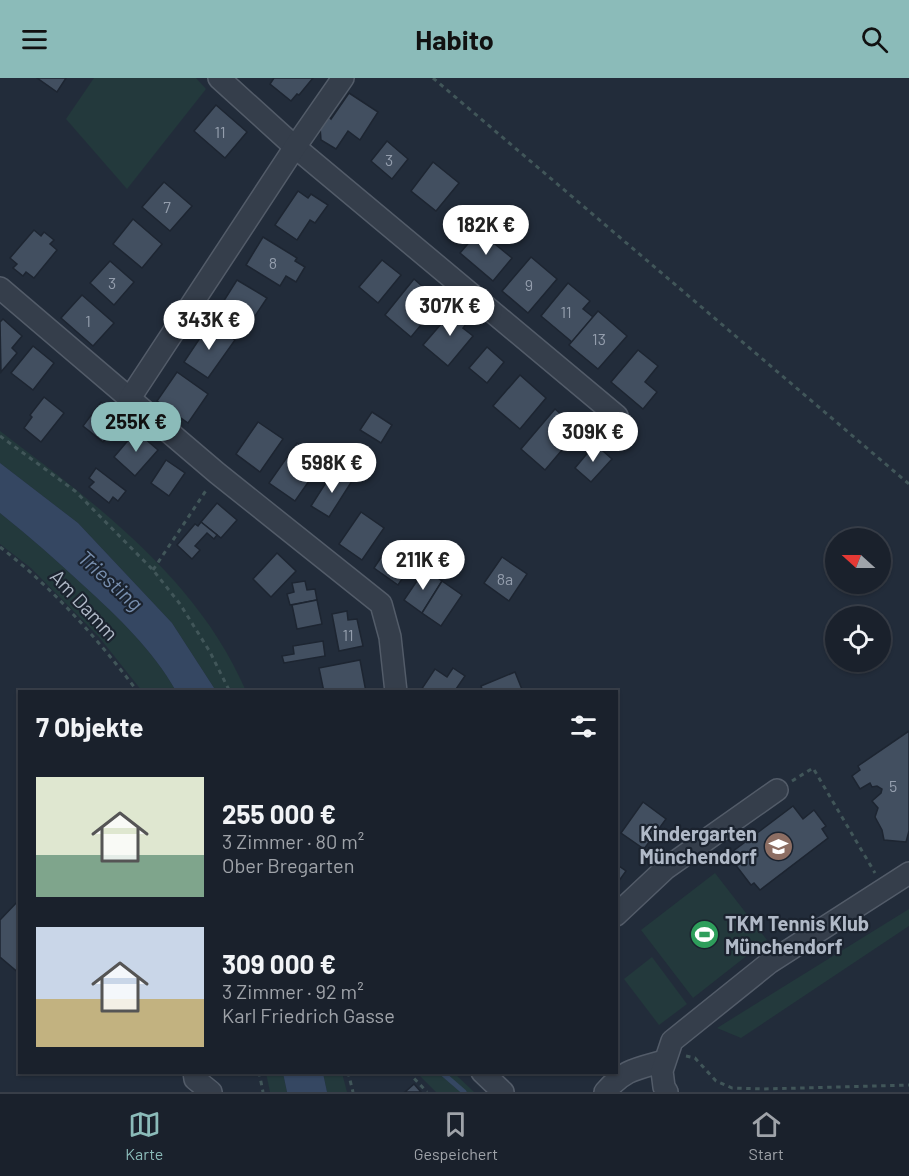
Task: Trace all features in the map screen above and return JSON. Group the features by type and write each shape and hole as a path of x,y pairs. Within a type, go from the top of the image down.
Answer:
{"street":[{"path":"219,78 295,147 617,416"},
{"path":"130,398 343,78"},
{"path":"0,288 217,473 381,604 390,637 396,690"},
{"path":"618,913 665,869 777,790"},
{"path":"667,1092 662,1071 672,1041 769,963 909,873"},
{"path":"605,1092 617,1078 638,1068 664,1061"},
{"path":"194,1074 195,1079 211,1092"},
{"path":"484,1074 503,1092"}],"path":[{"path":"433,78 909,484"},
{"path":"0,436 75,491 153,570 186,614 210,652 229,690"},
{"path":"153,570 217,473"},
{"name":"Am Damm","path":"0,547 30,570 98,640 136,690"},
{"path":"777,790 813,768 884,888"},
{"path":"664,1061 688,1055 695,1058 716,1081 732,1088 909,1085"},
{"path":"259,1074 263,1092"},
{"path":"348,1074 353,1092"},
{"path":"410,1074 427,1092"}],"green space":[{"path":"94,78 196,78 206,89 127,189 66,119"},
{"path":"0,431 72,486 141,546 201,613 226,651 246,690 215,690 172,623 78,523 0,463"},
{"path":"0,513 53,557 122,622 157,662 175,690 141,690 99,637 31,568 0,544"},
{"name":"TKM Tennis Klub Münchendorf","path":"715,873 767,940 693,998 641,930"},
{"path":"909,909 909,926 741,1038 717,1028"},
{"path":"652,957 687,1004 659,1025 624,979"},
{"path":"266,1074 283,1074 287,1092 270,1092"},
{"path":"323,1074 342,1074 347,1092 327,1092"},
{"path":"418,1074 455,1074 474,1092 436,1092"}],"water":[{"name":"Triesting","path":"0,463 78,523 172,623 215,690 175,690 157,662 122,622 53,557 0,513"},
{"path":"283,1074 323,1074 327,1092 287,1092"}],"building":[{"path":"37,78 66,78 57,92"},
{"path":"274,78 313,78 291,101 270,84"},
{"path":"349,93 378,112 360,140 348,131 336,149 321,140 320,127 328,116 331,119"},
{"path":"216,105 247,132 225,158 194,131"},
{"path":"387,141 408,159 392,179 371,161"},
{"path":"433,162 459,183 436,211 411,191"},
{"path":"164,182 192,206 170,231 142,207"},
{"path":"298,191 308,198 311,194 328,205 315,223 310,220 297,240 275,225"},
{"path":"133,219 162,244 142,268 113,244"},
{"path":"34,230 41,236 44,232 54,240 50,244 57,250 34,278 26,272 23,276 13,268 17,264 10,258"},
{"path":"479,231 512,258 493,281 460,253"},
{"path":"263,237 297,258 295,261 305,267 296,282 286,276 280,286 246,265"},
{"path":"531,257 557,279 528,313 502,291"},
{"path":"382,260 401,275 378,303 359,287"},
{"path":"110,261 134,282 114,305 90,283"},
{"path":"414,279 440,302 411,337 385,315"},
{"path":"237,280 267,298 253,319 241,311 235,321 218,310"},
{"path":"568,283 590,301 583,309 593,317 572,342 541,316"},
{"path":"82,295 114,323 93,346 61,318"},
{"path":"461,305 473,315 463,328 473,336 448,366 423,345 448,316 450,318"},
{"path":"598,311 627,336 598,369 569,345"},
{"path":"3,319 22,336 12,348 17,353 1,372 0,322"},
{"path":"210,323 235,340 208,378 184,362"},
{"path":"33,346 54,363 33,390 11,373"},
{"path":"487,347 504,362 487,383 469,368"},
{"path":"638,350 658,366 645,382 657,392 643,409 611,382"},
{"path":"177,372 208,394 188,423 157,401"},
{"path":"520,375 546,398 520,429 493,406"},
{"path":"44,397 64,413 41,442 24,428 32,417 30,415"},
{"path":"101,402 121,418 103,442 83,426"},
{"path":"555,409 579,430 545,470 521,449"},
{"path":"372,412 392,425 381,443 360,430"},
{"path":"258,422 283,439 260,472 236,454"},
{"path":"136,431 158,450 135,476 114,457"},
{"path":"297,443 323,461 295,501 269,483"},
{"path":"595,444 612,459 591,482 575,468"},
{"path":"166,460 185,473 169,496 151,483"},
{"path":"96,468 126,491 118,501 113,497 109,503 89,487 94,482 89,478"},
{"path":"334,470 352,481 329,517 311,506"},
{"path":"217,503 237,520 221,538 201,522"},
{"path":"361,512 384,528 362,560 339,544"},
{"path":"201,522 217,535 214,539 207,533 195,546 200,550 192,559 177,545 195,524 198,526"},
{"path":"390,544 414,561 398,585 374,568"},
{"path":"277,553 296,571 271,597 253,579"},
{"path":"502,557 527,574 509,601 484,583"},
{"path":"425,569 442,581 422,613 404,600"},
{"path":"305,581 307,590 315,589 317,600 290,605 287,594 294,592 292,583"},
{"path":"442,581 462,595 441,626 422,613"},
{"path":"317,600 322,624 297,629 292,605"},
{"path":"347,611 348,620 357,619 363,646 339,651 332,614"},
{"path":"323,641 325,656 284,663 282,656 294,654 293,646"},
{"path":"360,660 366,690 324,690 319,668"},
{"path":"453,668 465,676 455,690 421,690 435,669 447,677"},
{"path":"515,672 522,690 482,690 481,686"},
{"path":"909,731 909,831 906,842 884,840 875,817 878,808 872,801 882,789 877,786 872,787 870,783 860,789 852,776 860,770 858,766"},
{"path":"643,802 666,819 644,849 621,833"},
{"name":"Kindergarten Münchendorf","path":"793,806 803,819 814,810 826,826 822,829 828,838 760,890 754,883 751,885 728,855"},
{"path":"618,865 626,871 618,882"},
{"path":"18,901 18,972 0,957 0,920"},
{"path":"414,1084 421,1092 405,1092"}],"waterway":[{"path":"443,1074 464,1092"}],"place":[{"name":"Kindergarten Münchendorf","path":"778,846"},
{"name":"TKM Tennis Klub Münchendorf","path":"704,935"}]}
